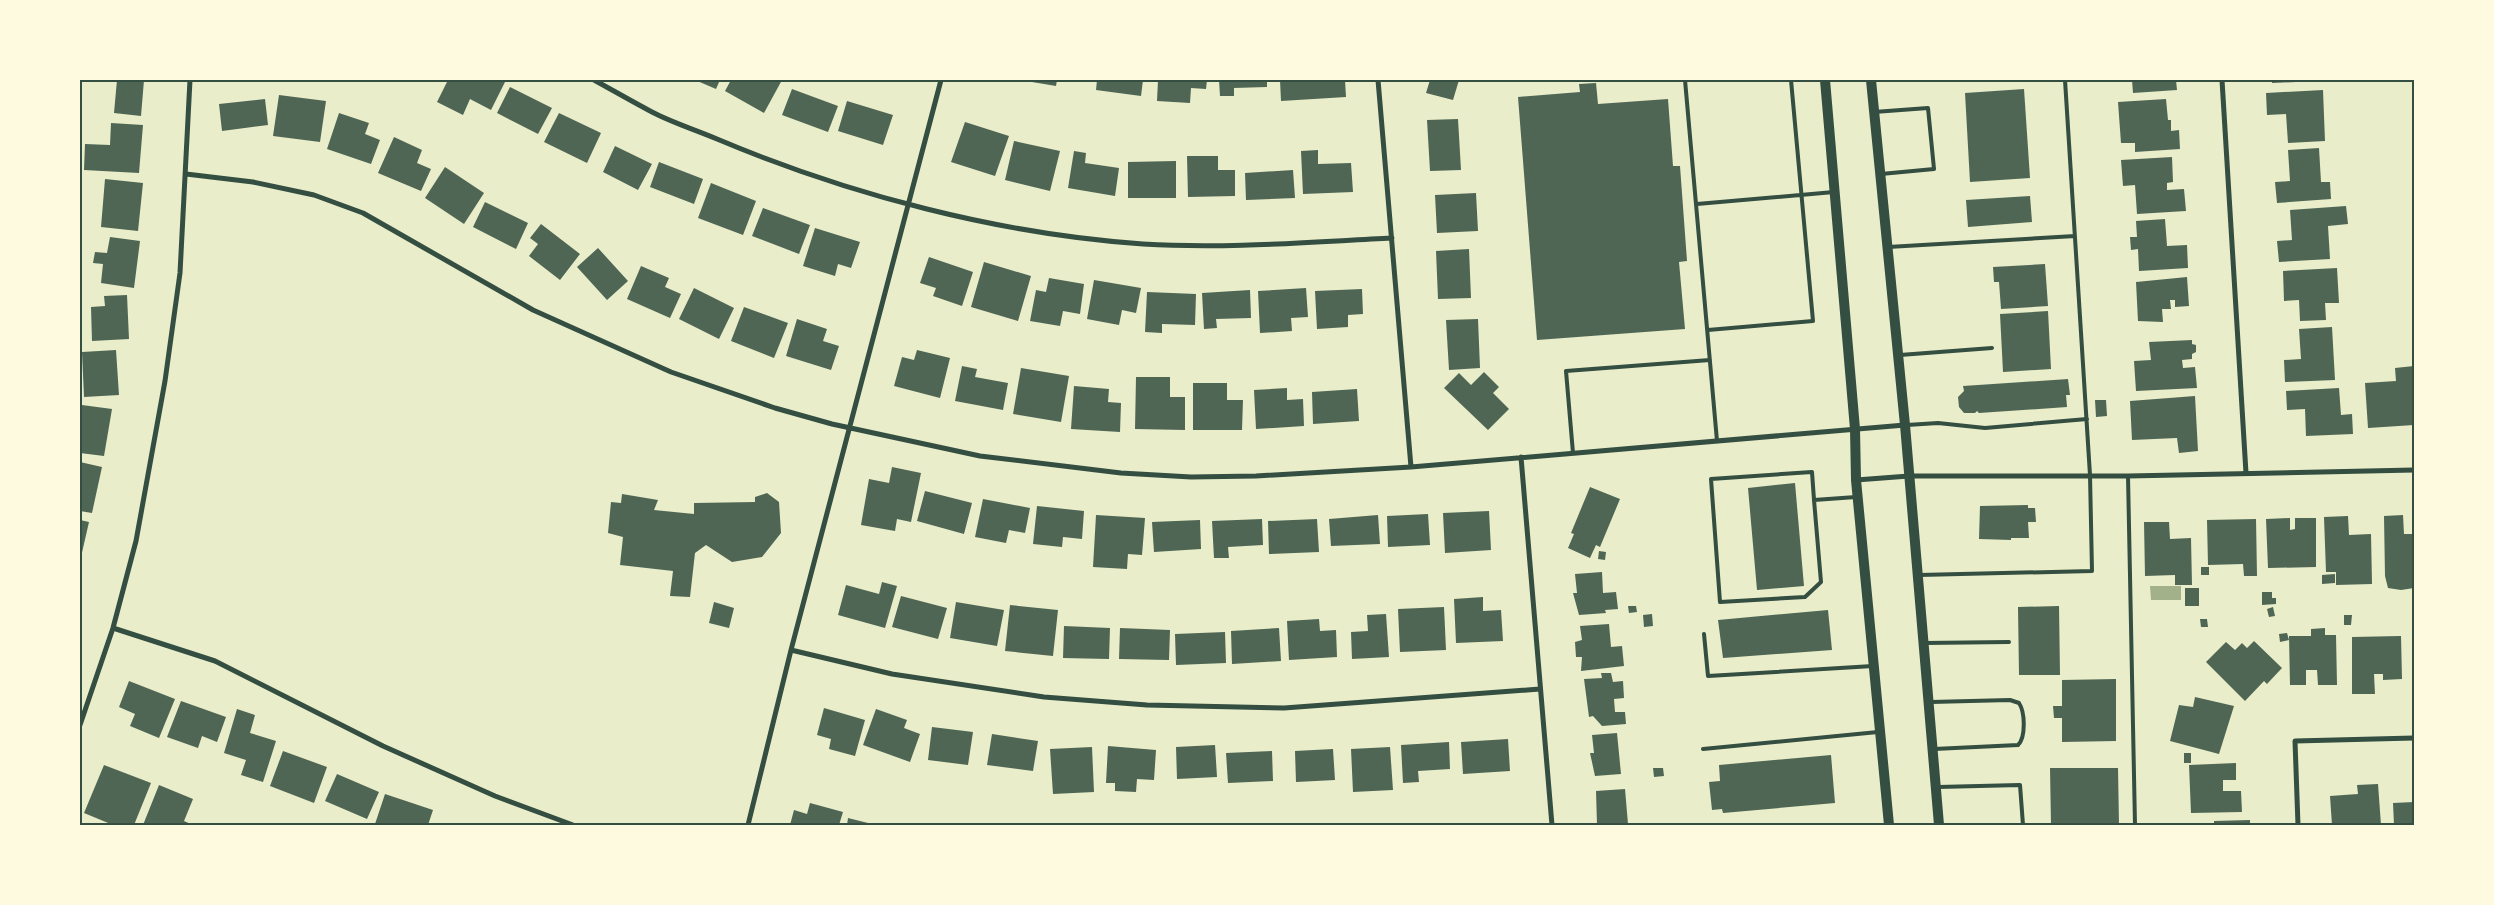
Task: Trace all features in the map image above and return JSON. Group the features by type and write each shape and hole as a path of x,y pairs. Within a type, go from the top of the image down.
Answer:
{"main road":[{"path":"1826,80 1855,429 1856,480 1889,825"},
{"path":"1871,80 1905,425 1939,825"}],"street":[{"path":"80,725 113,628 136,541 164,380 180,273 190,80"},
{"path":"594,80 654,113 758,156 847,186 910,204 1015,227 1077,237 1144,244 1231,246 1392,238"},
{"path":"748,825 791,650 851,429 941,80"},
{"path":"1378,80 1411,467"},
{"path":"2222,80 2246,473"},
{"path":"186,174 253,182 314,195 363,213 533,310 671,372 775,408 851,429 980,456 1121,473 1192,477 1256,476 1411,467 1905,425"},
{"path":"1521,457 1552,825"},
{"path":"1856,480 1909,476 2128,476 2414,470"},
{"path":"113,628 215,661 383,746 495,796 573,825"},
{"path":"791,650 892,674 1044,696 1147,705 1284,708 1540,689"},
{"path":"2298,825 2295,741 2414,738"}],"lane":[{"path":"1685,80 1717,441"},
{"path":"1708,330 1813,321 1790,80"},
{"path":"1918,575 2092,571 2087,419 2065,80"},
{"path":"1874,112 1928,108 1931,134 1934,169 1880,174"},
{"path":"1697,204 1835,192"},
{"path":"1888,248 2075,236"},
{"path":"1898,355 1992,348"},
{"path":"1573,453 1566,371 1710,360"},
{"path":"1905,425 1938,423 1985,428 2087,419"},
{"path":"1812,472 1814,500 1820,582 1806,597 1720,602 1711,479 1812,472"},
{"path":"2128,476 2134,825"},
{"path":"1814,500 1858,497"},
{"path":"1704,634 1708,676 1874,666"},
{"path":"1924,643 2009,642"},
{"path":"1928,702 2010,700 2019,703 2023,709 2022,734 2018,745 1932,749"},
{"path":"1703,749 1880,732"},
{"path":"1936,787 2020,785 2023,825"}],"shaded area":[{"path":"2150,586 2181,586 2181,600 2151,600"}],"building":[{"path":"117,80 144,80 141,116 114,113"},
{"path":"448,80 506,80 491,110 470,99 463,115 437,102"},
{"path":"695,80 720,80 716,89"},
{"path":"731,80 782,80 764,113 725,91"},
{"path":"1032,80 1057,80 1056,86 1032,82"},
{"path":"1097,80 1143,80 1141,96 1096,90"},
{"path":"1158,80 1207,80 1206,89 1191,88 1190,103 1157,101"},
{"path":"1219,80 1267,80 1267,87 1234,88 1234,96 1220,96"},
{"path":"1280,80 1345,80 1346,97 1281,101"},
{"path":"1430,80 1459,80 1453,100 1426,93"},
{"path":"2132,80 2176,80 2177,90 2133,93"},
{"path":"2272,80 2296,80 2296,82 2272,83"},
{"path":"1596,83 1598,104 1668,99 1673,166 1680,166 1687,261 1679,262 1685,329 1537,340 1518,97 1580,92 1579,84"},
{"path":"510,87 552,108 538,134 497,113"},
{"path":"792,89 838,106 828,132 782,115"},
{"path":"2024,89 2030,178 1970,182 1965,93"},
{"path":"2323,90 2325,141 2288,143 2286,114 2267,115 2266,93"},
{"path":"279,95 326,101 320,142 273,136"},
{"path":"265,99 268,125 222,131 219,104"},
{"path":"2166,99 2168,120 2171,120 2171,131 2179,130 2180,149 2135,152 2135,143 2121,143 2118,102"},
{"path":"847,101 893,115 883,145 838,131"},
{"path":"339,113 369,123 365,134 380,140 371,164 327,149"},
{"path":"559,113 601,133 587,163 544,142"},
{"path":"1458,119 1461,170 1430,171 1427,120"},
{"path":"965,122 1009,136 995,176 951,162"},
{"path":"111,123 143,125 139,173 84,170 85,144 110,145"},
{"path":"394,137 422,150 417,163 431,169 421,191 378,173"},
{"path":"1014,141 1060,151 1050,191 1005,180"},
{"path":"615,146 652,164 638,190 603,172"},
{"path":"2319,148 2321,182 2330,182 2331,199 2277,203 2275,182 2290,181 2288,150"},
{"path":"1318,150 1318,164 1351,163 1353,192 1303,194 1301,151"},
{"path":"1074,151 1086,153 1085,163 1119,168 1115,196 1068,188"},
{"path":"1187,156 1218,156 1218,170 1235,170 1235,196 1188,197"},
{"path":"2172,157 2173,182 2167,183 2167,190 2184,189 2186,211 2137,214 2135,185 2123,186 2121,160"},
{"path":"1176,161 1176,198 1128,198 1128,162"},
{"path":"659,162 703,179 694,204 650,187"},
{"path":"445,167 484,193 464,224 425,198"},
{"path":"1293,170 1295,198 1246,200 1245,173"},
{"path":"105,179 143,183 138,231 101,227"},
{"path":"711,183 756,201 743,235 698,218"},
{"path":"1476,193 1478,231 1437,233 1435,195"},
{"path":"2030,196 2032,222 1968,227 1966,200"},
{"path":"485,202 528,223 516,249 473,227"},
{"path":"2346,206 2348,224 2328,226 2330,259 2279,262 2277,241 2292,240 2290,210"},
{"path":"763,208 810,225 799,254 752,236"},
{"path":"2165,219 2167,246 2187,245 2188,268 2139,271 2138,249 2131,250 2130,237 2137,237 2136,221"},
{"path":"541,224 580,254 560,280 529,256 538,244 530,238"},
{"path":"815,228 860,242 851,268 838,264 835,276 803,266"},
{"path":"110,237 140,241 134,288 101,283 103,264 93,263 95,252 107,253"},
{"path":"598,248 628,281 607,300 577,267"},
{"path":"1469,249 1471,298 1438,299 1436,251"},
{"path":"929,257 973,272 962,306 933,296 936,288 920,283"},
{"path":"984,262 1031,276 1018,321 971,307"},
{"path":"2045,264 2048,306 2001,309 1999,282 1994,282 1993,267"},
{"path":"641,266 669,278 665,287 681,294 670,318 627,299"},
{"path":"2337,268 2339,303 2325,303 2326,320 2300,321 2299,300 2284,301 2283,271"},
{"path":"2187,277 2189,306 2175,307 2175,300 2170,300 2171,309 2162,309 2163,322 2138,321 2136,282"},
{"path":"1049,278 1084,284 1080,314 1063,311 1060,326 1030,321 1036,290 1046,292"},
{"path":"1094,280 1141,288 1136,313 1122,310 1119,325 1087,319"},
{"path":"694,288 734,308 719,339 679,319"},
{"path":"1306,288 1308,317 1291,318 1292,331 1260,333 1258,291"},
{"path":"1362,289 1363,314 1348,315 1348,327 1317,329 1315,291"},
{"path":"1250,290 1251,318 1216,319 1217,328 1204,329 1202,293"},
{"path":"1147,292 1196,294 1195,325 1162,324 1162,333 1145,332"},
{"path":"127,295 129,339 92,341 91,307 105,306 104,296"},
{"path":"744,307 788,323 774,358 731,341"},
{"path":"2048,311 2051,369 2003,372 2000,314"},
{"path":"797,319 827,329 823,341 839,346 831,370 786,356"},
{"path":"1478,319 1480,368 1449,370 1446,320"},
{"path":"2332,327 2335,380 2285,382 2284,360 2301,359 2299,329"},
{"path":"2192,340 2192,344 2196,345 2196,352 2192,354 2192,359 2182,360 2183,368 2195,367 2197,388 2136,391 2134,361 2151,360 2149,342"},
{"path":"116,350 119,395 84,397 82,352"},
{"path":"917,350 950,358 940,398 894,386 902,357 914,360"},
{"path":"962,366 977,369 975,377 1008,383 1003,410 955,401"},
{"path":"2414,366 2414,425 2368,428 2365,383 2396,381 2395,368"},
{"path":"1021,368 1069,376 1061,422 1013,414"},
{"path":"1484,372 1499,387 1493,393 1509,409 1488,430 1444,388 1459,373 1471,385"},
{"path":"1136,377 1170,377 1170,397 1185,397 1185,430 1135,429"},
{"path":"2068,379 2070,395 2066,395 2067,407 1964,413 1959,407 1958,397 1964,391 1963,386"},
{"path":"1193,383 1227,383 1227,400 1243,400 1242,430 1193,430"},
{"path":"1074,386 1109,389 1108,402 1121,403 1120,432 1071,429"},
{"path":"1287,388 1287,400 1303,399 1304,426 1256,429 1254,390"},
{"path":"2339,388 2341,415 2352,414 2353,434 2306,436 2305,409 2287,410 2286,391"},
{"path":"1357,389 1359,421 1313,424 1312,392"},
{"path":"2195,396 2198,451 2179,453 2177,438 2132,440 2130,401"},
{"path":"2095,400 2106,400 2107,416 2096,417"},
{"path":"82,405 112,409 104,456 80,453"},
{"path":"80,462 102,467 92,513 80,511"},
{"path":"892,467 921,473 911,522 897,519 895,531 861,525 869,479 889,483"},
{"path":"1795,483 1804,586 1757,590 1748,488"},
{"path":"1590,487 1620,499 1600,547 1596,545 1590,558 1568,548 1574,534 1571,533"},
{"path":"925,491 972,503 964,534 917,521"},
{"path":"767,493 779,502 781,533 762,557 732,562 706,545 695,553 690,597 670,596 673,571 620,565 623,537 608,533 611,502 621,503 622,494 658,500 654,510 694,514 694,503 755,502 755,497"},
{"path":"983,499 1030,508 1025,533 1009,530 1006,543 975,537"},
{"path":"2028,505 2028,508 2035,508 2036,522 2028,522 2029,538 2011,538 2011,540 1979,539 1980,506"},
{"path":"1037,506 1084,511 1082,539 1063,537 1062,547 1033,544"},
{"path":"1489,511 1491,550 1445,553 1443,513"},
{"path":"1428,514 1430,545 1388,547 1387,516"},
{"path":"1096,515 1145,518 1142,555 1128,554 1127,569 1093,567"},
{"path":"1378,515 1380,544 1331,546 1329,519"},
{"path":"2403,515 2404,534 2414,534 2414,588 2401,590 2388,588 2385,576 2384,516"},
{"path":"2348,516 2349,535 2371,534 2372,584 2336,585 2336,572 2326,572 2324,517"},
{"path":"2290,518 2290,530 2295,529 2295,518 2316,518 2316,567 2268,568 2266,519"},
{"path":"1262,519 1263,545 1228,547 1229,558 1214,558 1212,521"},
{"path":"1317,519 1319,552 1269,554 1268,521"},
{"path":"2256,519 2257,576 2244,576 2243,564 2208,565 2207,520"},
{"path":"80,520 89,522 81,557 80,557"},
{"path":"1200,520 1201,549 1154,552 1152,522"},
{"path":"2144,522 2169,522 2170,539 2191,538 2192,585 2175,585 2175,575 2145,576"},
{"path":"1599,551 1606,552 1605,560 1598,559"},
{"path":"2201,567 2209,567 2209,575 2201,575"},
{"path":"1602,572 1603,593 1616,592 1618,609 1605,610 1606,613 1579,615 1573,593 1577,593 1575,574"},
{"path":"2335,574 2335,583 2322,584 2322,575"},
{"path":"882,582 897,586 885,628 838,615 846,585 879,594"},
{"path":"2185,588 2199,588 2199,606 2185,606"},
{"path":"2262,592 2272,592 2272,598 2276,598 2276,604 2262,605"},
{"path":"901,596 947,608 938,639 892,627"},
{"path":"1483,597 1483,611 1501,610 1503,641 1456,643 1454,599"},
{"path":"714,602 734,608 729,628 709,623"},
{"path":"956,602 1004,610 997,646 950,638"},
{"path":"1010,605 1058,610 1053,656 1005,651"},
{"path":"1628,606 1636,606 1637,612 1629,613"},
{"path":"2059,606 2060,675 2019,675 2018,607"},
{"path":"1444,607 1446,650 1400,652 1398,609"},
{"path":"2273,607 2275,616 2269,617 2267,609"},
{"path":"1828,610 1832,650 1723,658 1718,620"},
{"path":"1386,614 1389,657 1352,659 1351,632 1368,631 1367,615"},
{"path":"1652,614 1653,626 1644,627 1643,615"},
{"path":"2344,615 2352,615 2351,625 2344,625"},
{"path":"1319,619 1320,631 1336,630 1337,657 1289,660 1287,621"},
{"path":"2200,619 2207,619 2208,627 2201,627"},
{"path":"1609,624 1611,647 1622,646 1624,666 1581,671 1582,657 1576,657 1575,642 1582,640 1580,626"},
{"path":"1064,626 1110,628 1109,659 1063,658"},
{"path":"1120,628 1170,630 1169,660 1119,659"},
{"path":"1279,628 1281,661 1232,664 1231,631"},
{"path":"2325,628 2325,635 2336,635 2337,685 2318,685 2317,670 2306,670 2306,685 2290,685 2289,636 2311,636 2311,629"},
{"path":"1225,632 1226,663 1176,665 1175,634"},
{"path":"2287,633 2289,640 2280,642 2279,634"},
{"path":"2401,636 2402,679 2383,680 2383,674 2374,674 2375,694 2352,694 2352,637"},
{"path":"2254,641 2282,668 2267,684 2264,681 2245,701 2206,662 2226,642 2235,650 2242,643 2247,648"},
{"path":"2412,641 2414,641 2414,669 2412,669"},
{"path":"1601,673 1611,673 1613,682 1623,681 1624,698 1614,699 1615,712 1625,712 1626,724 1602,726 1593,716 1589,717 1584,679 1602,678"},
{"path":"2412,673 2414,673 2414,694 2412,694"},
{"path":"2116,679 2116,741 2062,742 2062,718 2054,718 2053,706 2062,706 2062,680"},
{"path":"129,681 175,699 159,738 130,726 135,714 119,707"},
{"path":"2195,697 2234,706 2219,754 2170,741 2179,705 2193,707"},
{"path":"181,701 226,717 217,742 202,736 198,748 167,737"},
{"path":"824,708 865,720 855,756 829,749 831,739 817,735"},
{"path":"237,709 255,715 250,733 276,741 263,782 241,775 246,760 224,753"},
{"path":"876,709 907,720 904,728 920,734 910,762 863,745"},
{"path":"932,727 973,732 968,765 928,760"},
{"path":"1617,733 1621,774 1595,776 1590,753 1594,753 1592,735"},
{"path":"992,734 1038,741 1033,771 987,765"},
{"path":"1508,739 1510,771 1463,774 1461,742"},
{"path":"1449,742 1450,769 1418,771 1419,782 1403,783 1401,745"},
{"path":"1215,745 1217,777 1177,779 1176,747"},
{"path":"1108,746 1156,750 1154,780 1137,779 1136,792 1115,791 1115,783 1106,783"},
{"path":"1092,747 1094,792 1053,794 1050,749"},
{"path":"1390,747 1393,790 1353,792 1351,749"},
{"path":"1333,749 1335,780 1296,782 1295,751"},
{"path":"283,751 327,767 314,803 270,786"},
{"path":"1272,751 1273,781 1228,783 1226,753"},
{"path":"2184,753 2191,753 2191,763 2184,763"},
{"path":"1831,755 1835,803 1723,813 1722,809 1712,810 1709,782 1720,781 1719,765"},
{"path":"2236,763 2236,780 2223,780 2223,791 2241,791 2242,812 2191,813 2189,765"},
{"path":"104,765 151,783 134,825 113,825 84,813"},
{"path":"1653,768 1663,768 1664,776 1654,777"},
{"path":"2050,768 2118,768 2119,825 2051,825"},
{"path":"337,774 379,792 367,819 325,801"},
{"path":"2378,784 2381,825 2332,825 2330,796 2358,794 2357,785"},
{"path":"159,785 193,799 184,821 193,825 143,825"},
{"path":"1625,789 1628,824 1597,825 1596,791"},
{"path":"385,794 433,810 428,825 375,824"},
{"path":"2414,802 2414,825 2394,825 2393,803"},
{"path":"810,803 843,812 839,825 790,825 794,810 807,814"},
{"path":"848,818 872,824 872,825 847,825"},
{"path":"2250,820 2250,825 2214,825 2214,821"}]}
